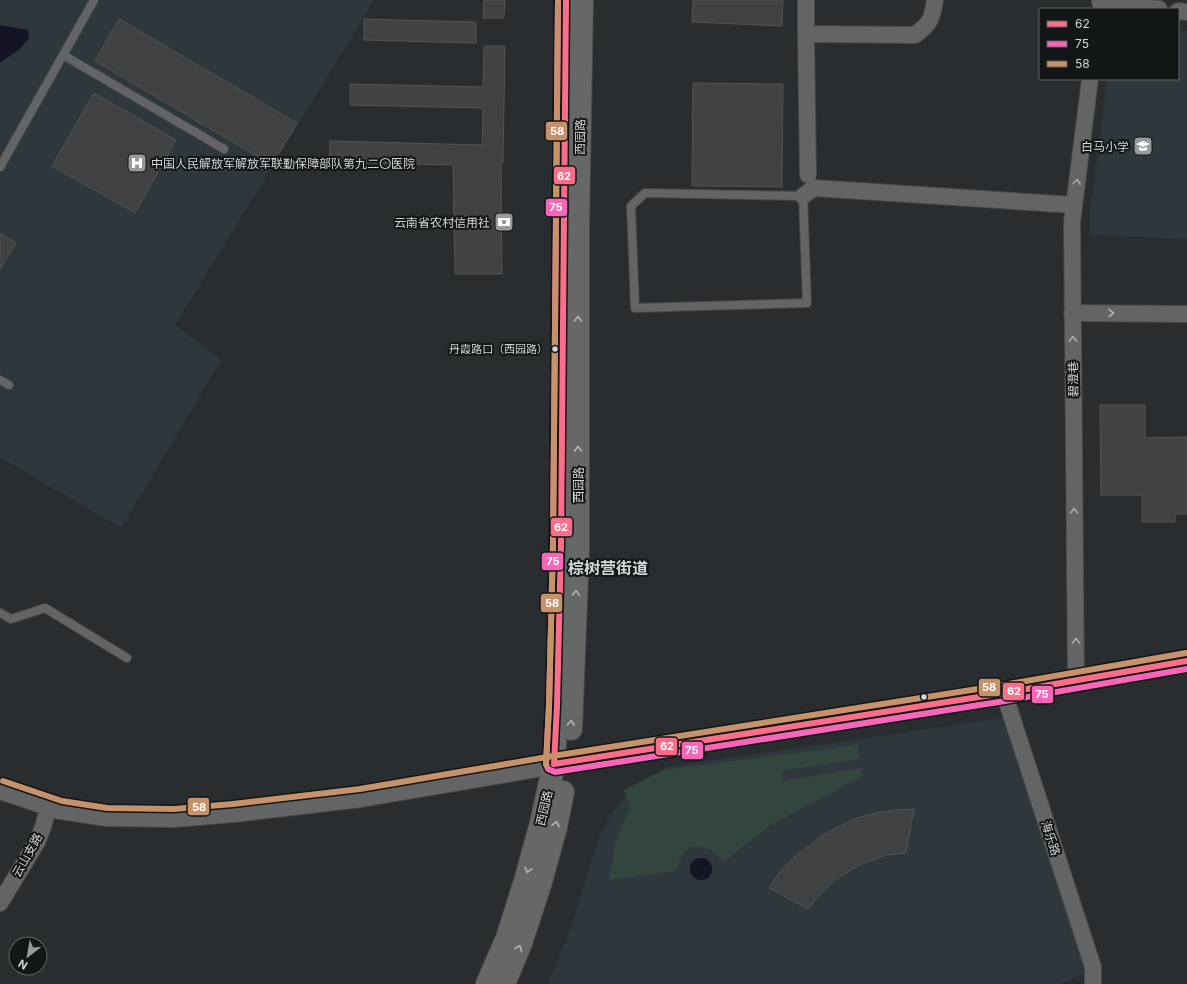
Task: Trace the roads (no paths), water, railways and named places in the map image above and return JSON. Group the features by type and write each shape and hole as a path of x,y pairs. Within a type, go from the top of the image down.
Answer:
{"main road":[{"name":"西园路","path":"487,984 507,938 541,823 562,763 557,706 566,0"},
{"name":"西园路","path":"504,984 521,944 540,885 556,827 562,763 578,551 578,229 582,0"}],"street":[{"path":"806,0 808,175"},
{"path":"806,34 915,35 927,26 932,16 935,0"},
{"path":"1100,4 1147,8"},
{"name":"碧澄巷","path":"1076,680 1072,222 1090,80"},
{"path":"803,196 814,188 1074,205"},
{"path":"1072,313 1187,314"},
{"path":"0,789 60,809 106,816 181,816 234,812 361,798 562,763 1004,693 1187,662"},
{"name":"海乐路","path":"1004,693 1093,967 1093,984"},
{"name":"云山支路","path":"0,903 37,842 49,805"}],"lane":[{"path":"0,167 94,0"},
{"path":"63,55 224,149"},
{"path":"645,193 803,196 807,303 635,308 631,206 645,193"},
{"path":"0,380 9,385"},
{"path":"0,613 11,619 45,608 127,658"}],"place":[{"name":"白马小学","path":"1143,146"},
{"name":"中国人民解放军解放军联勤保障部队第九二〇医院","path":"137,163"},
{"name":"云南省农村信用社","path":"504,222"},
{"name":"丹霞路口（西园路）","path":"555,349"}],"district":[{"name":"棕树营街道","path":"608,568"}]}
